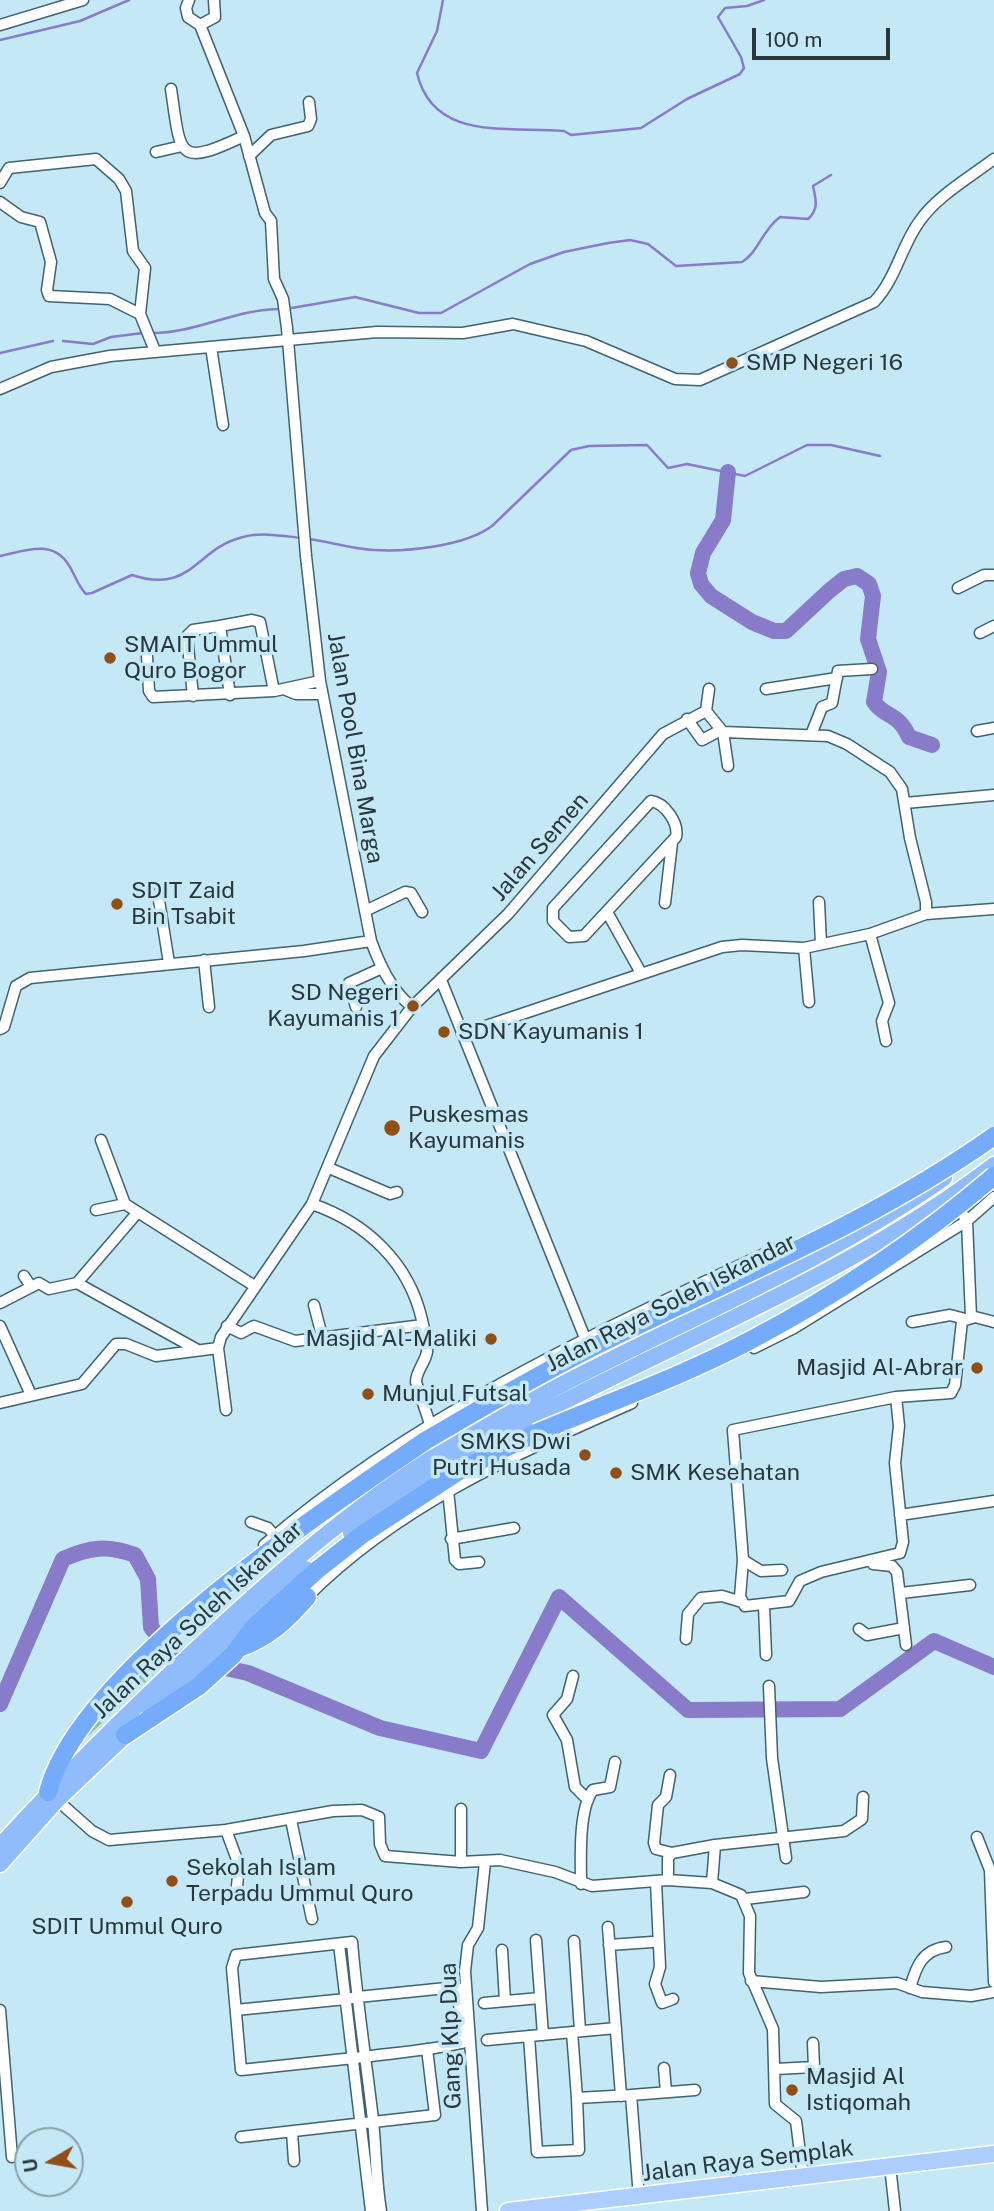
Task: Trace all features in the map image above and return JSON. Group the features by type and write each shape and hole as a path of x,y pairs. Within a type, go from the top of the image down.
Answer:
{"highway":[{"path":"53,1796 53,1774 98,1704 150,1653 202,1603 428,1433 598,1344 850,1224 932,1177 994,1136"},
{"name":"Jalan Raya Soleh Iskandar","path":"229,1643 321,1537 393,1484 442,1452 596,1367 879,1222 994,1142"},
{"name":"Jalan Raya Soleh Iskandar","path":"0,1846 189,1675 229,1643 328,1551 409,1491 507,1431 832,1270 952,1197 994,1165"},
{"path":"125,1735 189,1675 229,1643 254,1628 363,1534 459,1471 536,1433 749,1341 842,1289 942,1221 994,1176"},
{"path":"229,1643 263,1639 277,1629 307,1597"},
{"name":"Jalan Raya Soleh Iskandar","path":"0,1864 53,1796 125,1735"}],"main road":[{"name":"Jalan Raya Semplak","path":"508,2211 994,2154"}],"street":[{"path":"0,25 83,0"},
{"name":"Jalan Pool Bina Marga","path":"189,0 186,8 188,17 200,25 244,136 271,221 274,279 284,299 289,340 306,556 322,694 371,941 382,968 412,1007"},
{"path":"200,25 215,17 214,0"},
{"path":"171,89 182,146"},
{"path":"249,156 271,135 308,126 311,120 309,102"},
{"path":"156,152 182,146 198,155 244,136"},
{"path":"0,390 40,372 74,361 155,351 377,332 463,333 521,324 586,341 675,379 700,380 874,302 888,284 912,233 927,212 994,159"},
{"path":"0,183 9,168 100,160 103,168 123,184 129,198 133,251 145,268 140,314 155,351"},
{"path":"0,202 21,217 40,222 51,262 47,290 49,296 110,299 140,314"},
{"path":"211,347 223,425"},
{"path":"958,588 984,575 994,577"},
{"path":"193,696 187,636 193,630 251,620 260,622 274,691"},
{"path":"220,626 230,695"},
{"path":"980,633 994,626"},
{"path":"147,656 151,697 286,690 296,694 322,694"},
{"path":"811,734 822,707 832,703 840,670 872,669"},
{"path":"766,689 837,678"},
{"path":"286,690 295,684 320,681"},
{"path":"709,689 706,711 722,731 728,765"},
{"name":"Jalan Semen","path":"441,980 467,950 508,914 663,734 706,711"},
{"path":"687,719 702,740 722,731 811,734 835,738 881,766 900,783 926,902 926,914"},
{"path":"977,732 994,727"},
{"path":"905,803 994,795"},
{"path":"657,802 674,820 677,832 672,842 607,912 584,936 576,938 569,937 552,916 553,908 648,803 657,802"},
{"path":"665,904 672,842"},
{"path":"365,911 408,892 422,912"},
{"path":"158,894 169,962"},
{"path":"819,902 821,944"},
{"path":"462,1034 641,973 731,946 804,948 870,934 926,914 994,909"},
{"path":"607,912 641,973"},
{"path":"870,934 889,1003 882,1021 886,1041"},
{"path":"0,1029 4,1027 16,986 30,978 371,941"},
{"path":"804,948 809,1002"},
{"path":"204,960 209,1007"},
{"path":"356,1007 349,991 351,980 382,968"},
{"path":"226,1410 218,1348 226,1326 312,1204 374,1056 412,1007 441,980 602,1384"},
{"path":"101,1140 125,1204 254,1285"},
{"path":"329,1168 390,1194 397,1192"},
{"path":"742,1602 743,1560 733,1430 896,1397 951,1393 955,1385 960,1325 968,1318 967,1221 952,1197"},
{"path":"307,1597 334,1570 405,1517 448,1490 560,1434 794,1328 967,1221 994,1197"},
{"path":"96,1210 125,1204"},
{"path":"312,1204 353,1223 389,1253 405,1276 423,1325 427,1354 416,1376 416,1390 428,1433"},
{"path":"0,1303 27,1281 50,1289 77,1283 138,1212"},
{"path":"202,1603 275,1536 428,1433 585,1337 779,1247 786,1271"},
{"path":"77,1283 196,1349"},
{"path":"314,1305 322,1336"},
{"path":"912,1322 950,1315 994,1322"},
{"path":"226,1326 241,1333 254,1326 295,1341 423,1325"},
{"path":"0,1326 31,1395"},
{"path":"0,1404 82,1384 116,1344 126,1344 156,1356 218,1348"},
{"path":"686,1639 688,1614 701,1598 722,1596 742,1602 745,1606 764,1606 789,1601 800,1581 821,1572 900,1552 903,1542 895,1463 899,1426 896,1397"},
{"path":"448,1490 455,1560 459,1564 479,1562"},
{"path":"900,1515 994,1501"},
{"path":"251,1522 268,1528 275,1536"},
{"path":"451,1539 514,1528"},
{"path":"743,1560 761,1570 782,1570"},
{"path":"868,1562 895,1568 901,1593 906,1645"},
{"path":"901,1593 970,1585"},
{"path":"764,1606 766,1654"},
{"path":"859,1629 867,1635 904,1628"},
{"path":"572,1676 567,1699 553,1715 567,1740 575,1787 588,1800"},
{"path":"769,1691 772,1758 786,1858"},
{"path":"581,1884 580,1856 588,1800 593,1790 610,1787 615,1762"},
{"path":"670,1775 666,1797 658,1805 654,1843 656,1849 672,1853 715,1844 844,1831 862,1819 863,1797"},
{"path":"53,1796 92,1831 108,1840 226,1830 333,1811 373,1812 380,1822 380,1844 385,1856 461,1862 500,1860 555,1872 581,1884 668,1880 712,1883 745,1899 804,1892"},
{"path":"461,1809 461,1862"},
{"path":"291,1820 312,1919"},
{"path":"226,1830 239,1865 237,1886"},
{"path":"977,1837 990,1870 993,1895 994,1982"},
{"path":"712,1883 715,1844"},
{"path":"668,1880 668,1858 672,1853"},
{"name":"Gang Klp Dua","path":"482,2211 476,2163 465,1971 468,1945 478,1928 485,1862"},
{"path":"656,1882 660,1967 656,1989 662,2003 673,1999"},
{"path":"745,1899 750,1916 748,1964 751,1981 771,2021 776,2069 775,2104 796,2122 803,2177"},
{"path":"608,1927 616,2028 639,2197"},
{"path":"536,1940 543,2035"},
{"path":"529,2036 537,2152 579,2150 574,1941"},
{"path":"236,2010 358,1997 458,1988 462,2043 365,2057 241,2070 232,1963 236,1955 352,1942 358,1997 365,2057 373,2122 381,2211"},
{"path":"609,1945 652,1942"},
{"path":"339,1944 372,2211"},
{"path":"910,1987 921,1960 932,1951 946,1947"},
{"path":"502,1950 505,2001"},
{"path":"751,1981 841,1987 897,1983 922,1992 971,1996 994,1992"},
{"path":"484,2003 540,1998"},
{"path":"0,2010 12,2157"},
{"path":"487,2040 616,2028"},
{"path":"776,2069 814,2067 813,2043"},
{"path":"241,2137 435,2115 427,2049"},
{"path":"664,2067 666,2092"},
{"path":"578,2098 695,2090"},
{"path":"292,2132 294,2161"},
{"path":"890,2166 895,2211"}],"green space":[{"path":"153,1655 169,1660 88,1736 85,1733"}],"waterway":[{"path":"0,40 80,21 129,0"},
{"path":"443,0 437,31 417,73 426,95 439,110 456,120 476,126 564,131 571,135 641,128 687,99 740,74 744,68 741,57 718,17 725,8 747,6 764,0"},
{"path":"286,309 355,297 419,313 441,313 530,264 564,252 630,240 648,244 676,266 742,262 780,217 808,219 815,208 813,186 831,175"},
{"path":"150,333 183,330 247,313 280,309"},
{"path":"63,341 93,344 111,337 143,333"},
{"path":"0,353 53,341"},
{"path":"309,539 374,550 419,549 452,543 481,533 492,526 571,450 589,446 647,445 668,468 687,464 745,476 807,445 831,445 880,456"},
{"path":"728,472 723,520 703,553 698,573 701,584 711,596 752,622 774,631 786,631 844,579 857,576 869,584 873,596 868,639 879,672 874,702 896,719 909,737 932,745"},
{"path":"0,556 37,549 54,552 68,564 86,594 132,575 152,580 181,575 214,550 243,537 265,535 302,538"},
{"path":"0,1704 63,1559 99,1549 135,1555 148,1579 151,1627 159,1638 178,1652 207,1664 248,1673 380,1728 481,1751 559,1597 688,1710 840,1709 934,1641 994,1667"}],"place":[{"name":"SMP Negeri 16","path":"732,363"},
{"name":"SMAIT Ummul Quro Bogor","path":"110,658"},
{"name":"SDIT Zaid Bin Tsabit","path":"117,904"},
{"name":"SD Negeri Kayumanis 1","path":"413,1006"},
{"name":"SDN Kayumanis 1","path":"444,1032"},
{"name":"Puskesmas Kayumanis","path":"392,1128"},
{"name":"Masjid Al-Maliki","path":"491,1339"},
{"name":"Masjid Al-Abrar","path":"977,1368"},
{"name":"Munjul Futsal","path":"368,1394"},
{"name":"SMKS Dwi Putri Husada","path":"585,1455"},
{"name":"SMK Kesehatan","path":"616,1473"},
{"name":"Sekolah Islam Terpadu Ummul Quro","path":"172,1881"},
{"name":"SDIT Ummul Quro","path":"127,1902"},
{"name":"Masjid Al Istiqomah","path":"792,2090"}]}
